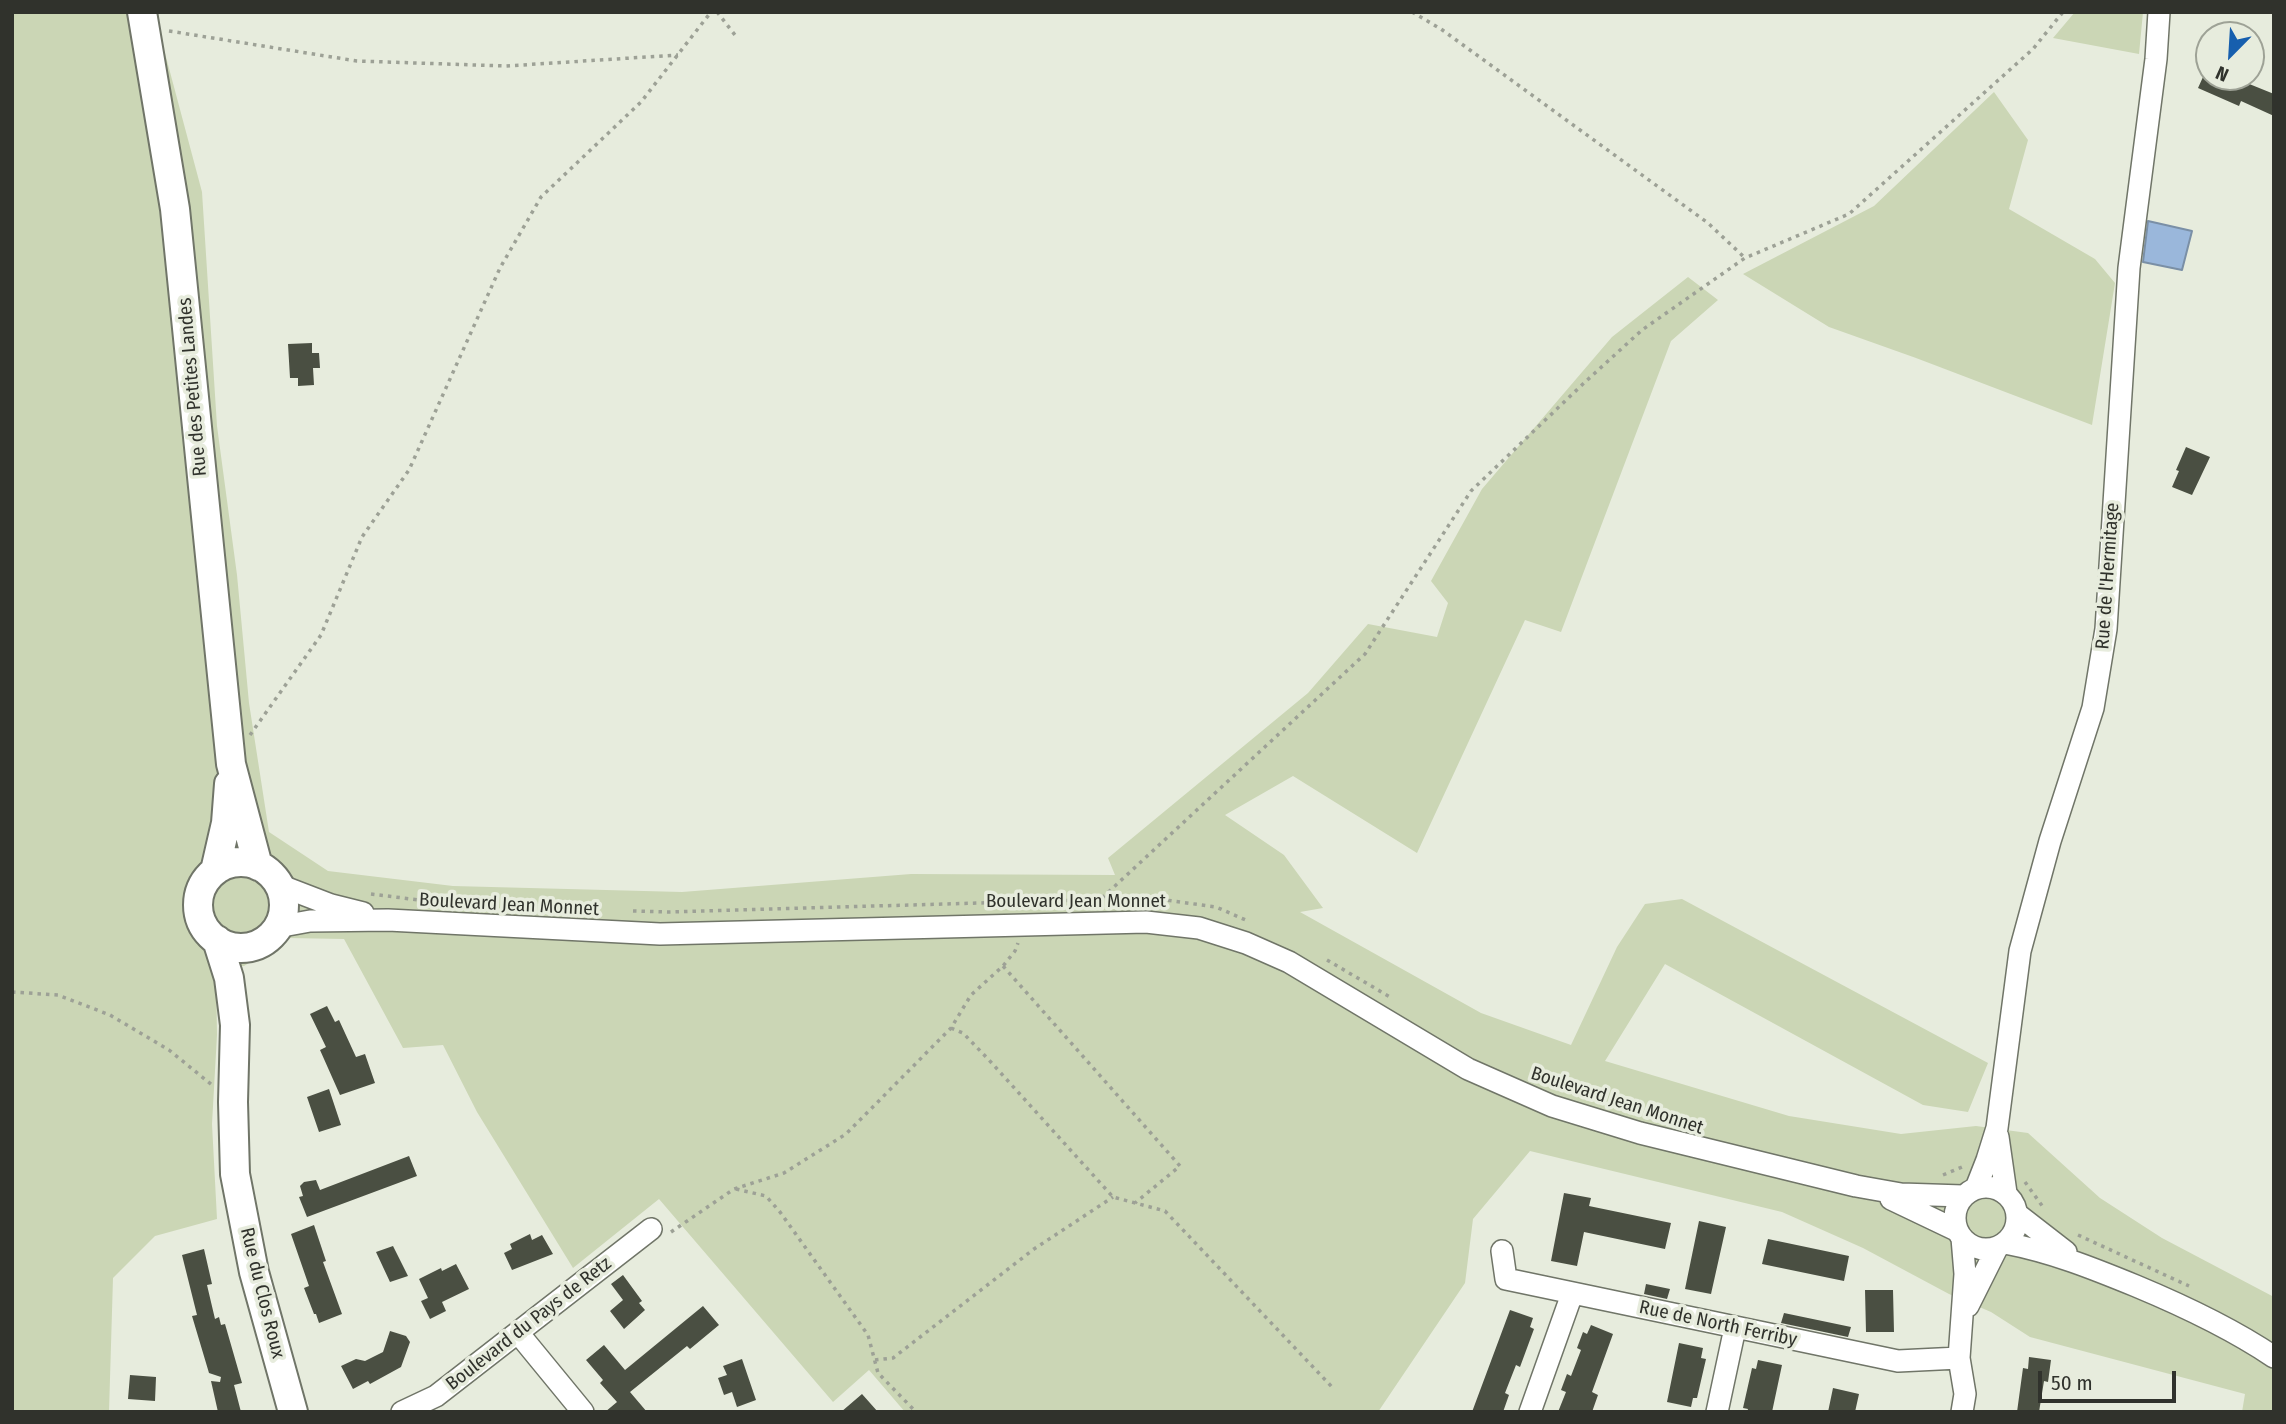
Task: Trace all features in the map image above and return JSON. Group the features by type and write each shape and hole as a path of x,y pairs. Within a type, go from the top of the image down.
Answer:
{"main road":[{"name":"Rue des Petites Landes","path":"143,20 175,209 231,764 258,866"},
{"name":"Rue des Petites Landes","path":"215,871 226,822 231,764"},
{"path":"235,1025 248,976 282,914 283,899 279,886 271,875 258,866 236,863 215,871 202,887 198,906 203,926 217,940 239,948 269,935"},
{"path":"217,940 229,978 235,1025 233,1102"},
{"name":"Rue du Clos Roux","path":"233,1102 236,1174 254,1272 293,1412"}],"street":[{"name":"Rue de l'Hermitage","path":"2006,1193 1994,1165 2020,951 2050,841 2093,708 2106,629 2129,268 2156,59 2159,12"},
{"name":"Boulevard Jean Monnet","path":"279,886 331,905 388,920"},
{"name":"Boulevard Jean Monnet","path":"269,935 310,921 388,920 660,934 1146,922 1199,928 1246,943 1289,962 1468,1069 1552,1106 1640,1133 1856,1186 1902,1194 1969,1192"},
{"name":"Rue de l'Hermitage","path":"1969,1192 1994,1165"},
{"name":"Boulevard Jean Monnet","path":"1856,1186 1911,1207 1960,1235"},
{"path":"1961,1321 1978,1282 2001,1245 2015,1230 2016,1206 2006,1193 1992,1187 1969,1192 1955,1213 1965,1274 1961,1321 1959,1358 1965,1394 1962,1412"},
{"path":"2017,1214 2085,1265"},
{"name":"Boulevard du Pays de Retz","path":"402,1412 436,1396 652,1229"},
{"path":"1960,1235 1978,1248 2001,1245 2041,1250 2085,1265 2243,1336 2274,1357"},
{"name":"Rue de North Ferriby","path":"1502,1251 1506,1279 1898,1360 1959,1358"},
{"path":"1530,1412 1572,1294"},
{"path":"1717,1412 1735,1328"},
{"path":"519,1334 583,1412"}],"path":[{"path":"231,764 321,635 362,537 409,470 500,268 541,197 641,102 711,12"},
{"path":"717,12 735,35"},
{"path":"1412,12 1441,29 1708,223 1745,258"},
{"path":"1101,899 1365,654 1471,491 1643,330 1745,258 1849,214 2023,58 2063,12"},
{"path":"143,20 357,61 506,66 678,55"},
{"name":"Boulevard Jean Monnet","path":"367,893 431,901"},
{"name":"Boulevard Jean Monnet","path":"627,911 1151,898 1216,907 1251,922"},
{"path":"652,1229 670,1232 734,1189 784,1173 846,1134 951,1028 971,995 1003,966 1015,951 1033,901"},
{"path":"1318,955 1395,1000"},
{"path":"1003,966 1180,1166 1135,1203"},
{"path":"12,992 58,995 110,1015 169,1050 233,1102"},
{"path":"951,1028 963,1033 989,1060 1113,1198 1165,1211 1332,1387"},
{"name":"Boulevard Jean Monnet","path":"1524,1070 1595,1097"},
{"path":"1933,1176 1945,1175 1966,1165 1994,1165 2017,1170 2044,1209"},
{"path":"734,1189 766,1196 780,1212 868,1335 878,1373 916,1412"},
{"path":"875,1360 893,1358 1034,1249 1113,1198"},
{"path":"2077,1235 2194,1289"}],"green space":[{"path":"12,12 154,12 202,192 217,426 237,575 249,703 269,832 328,871 453,886 682,892 911,874 1115,875 1108,858 1308,693 1368,624 1437,637 1448,603 1431,581 1482,489 1612,337 1688,277 1718,300 1671,341 1561,632 1525,620 1417,853 1293,776 1225,815 1284,855 1323,908 1300,912 1481,1013 1571,1045 1617,947 1645,904 1682,899 1988,1063 1968,1112 1923,1105 1665,964 1605,1061 1789,1116 1901,1134 1976,1126 2028,1133 2100,1198 2162,1238 2274,1297 2274,1412 2242,1412 2245,1394 2030,1337 1991,1312 1949,1294 1863,1248 1782,1212 1530,1151 1473,1219 1465,1283 1378,1412 905,1412 869,1370 833,1402 659,1199 573,1268 477,1112 443,1045 403,1048 344,939 288,938 244,966 216,967 217,1035 212,1124 217,1219 155,1236 113,1278 109,1412 12,1412"},
{"path":"2075,12 2143,12 2139,54 2053,38"},
{"path":"1994,92 2028,140 2009,209 2095,259 2115,283 2092,425 1829,327 1743,274 1874,206"}],"water":[{"path":"2148,221 2192,231 2182,270 2143,262"}],"building":[{"path":"2265,90 2274,94 2274,116 2241,101 2239,106 2205,91"},
{"path":"312,343 312,353 319,353 320,368 313,368 314,385 298,386 298,378 290,378 288,344"},
{"path":"2186,447 2210,457 2192,495 2172,487"},
{"path":"327,1006 335,1022 339,1020 356,1057 365,1054 375,1083 340,1095 320,1050 326,1047 310,1014"},
{"path":"329,1089 341,1125 319,1132 307,1097"},
{"path":"409,1156 417,1176 307,1217 299,1197 303,1196 300,1186 304,1182 316,1180 320,1190"},
{"path":"1564,1193 1591,1198 1589,1206 1671,1223 1665,1249 1584,1232 1577,1266 1551,1261"},
{"path":"1699,1221 1726,1227 1711,1294 1685,1289"},
{"path":"314,1225 326,1261 323,1262 342,1314 319,1323 304,1288 309,1286 291,1234"},
{"path":"530,1234 532,1240 542,1235 553,1254 512,1270 504,1253 512,1249 510,1244"},
{"path":"1768,1239 1849,1256 1844,1281 1762,1264"},
{"path":"393,1246 408,1276 390,1282 376,1252"},
{"path":"204,1249 212,1284 207,1285 215,1319 219,1317 221,1325 225,1324 242,1383 234,1385 241,1412 218,1412 211,1381 220,1382 221,1377 209,1373 192,1316 197,1315 182,1255"},
{"path":"456,1264 469,1289 442,1302 446,1311 430,1319 421,1301 428,1298 419,1279"},
{"path":"623,1275 642,1301 639,1303 645,1310 624,1329 610,1311 623,1300 611,1284"},
{"path":"1646,1284 1670,1289 1667,1299 1644,1294"},
{"path":"1865,1290 1893,1290 1894,1332 1866,1332"},
{"path":"703,1306 719,1325 690,1349 687,1346 630,1392 647,1412 605,1412 617,1402 600,1383 603,1380 586,1360 604,1345 625,1370"},
{"path":"1510,1310 1533,1318 1530,1327 1534,1329 1520,1367 1516,1365 1505,1393 1509,1395 1503,1412 1472,1412"},
{"path":"1784,1313 1851,1327 1848,1337 1781,1323"},
{"path":"1591,1325 1613,1334 1592,1392 1598,1395 1592,1412 1558,1412 1566,1392 1561,1390 1567,1374 1571,1376 1581,1350 1577,1348 1583,1332 1587,1334"},
{"path":"390,1331 406,1336 410,1342 401,1367 370,1384 368,1381 353,1389 341,1366 356,1359 365,1361 383,1352"},
{"path":"1679,1343 1703,1348 1701,1358 1706,1359 1697,1398 1693,1398 1691,1407 1667,1402"},
{"path":"2029,1357 2051,1360 2048,1382 2044,1381 2039,1412 2017,1412 2023,1368 2028,1369"},
{"path":"742,1359 756,1400 737,1407 732,1392 724,1395 718,1378 727,1375 723,1366"},
{"path":"1758,1360 1782,1365 1772,1412 1747,1412 1748,1409 1743,1408 1752,1368 1756,1369"},
{"path":"130,1375 156,1377 155,1401 128,1399"},
{"path":"1833,1388 1859,1394 1855,1412 1828,1412"},
{"path":"862,1394 878,1412 841,1412"}]}
